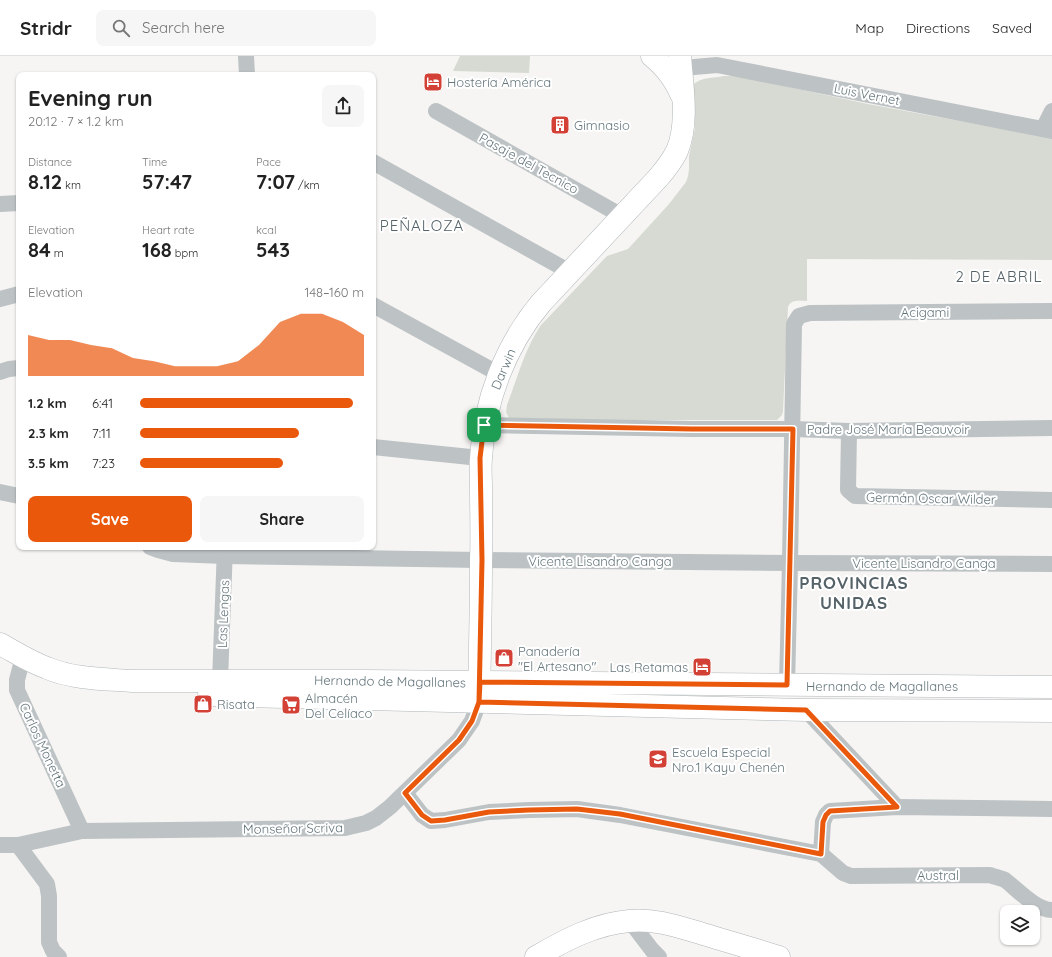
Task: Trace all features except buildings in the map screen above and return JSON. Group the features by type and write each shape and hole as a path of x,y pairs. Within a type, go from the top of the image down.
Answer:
{"main road":[{"name":"Darwin","path":"652,56 665,68 674,80 683,98"},
{"name":"Darwin","path":"479,692 482,560 480,458 484,425 489,404 499,374 518,334 530,316 658,178 670,163 680,142 683,128 683,98 680,63"},
{"name":"Hernando de Magallanes","path":"0,644 21,663 41,678 67,685 130,692 479,692 787,685 1052,687"},
{"name":"Hernando de Magallanes","path":"0,657 47,668 69,675 132,681 356,680 479,692 806,710 1052,711"},
{"path":"536,957 584,932 609,924 630,921 650,921 671,925 779,957"}],"street":[{"path":"246,56 247,72"},
{"name":"Luis Vernet","path":"680,63 698,66 717,65 1048,130"},
{"name":"Pasaje del Tecnico","path":"436,111 622,216"},
{"path":"1048,130 1052,111"},
{"path":"376,164 570,272"},
{"path":"0,204 16,203"},
{"path":"0,300 16,295"},
{"path":"376,307 499,374"},
{"name":"Acigami","path":"793,429 794,324 799,316 810,313 1052,311"},
{"path":"0,372 16,368"},
{"name":"Padre José María Beauvoir","path":"484,425 849,431 1052,428"},
{"path":"787,685 793,429"},
{"name":"Germán Oscar Wilder","path":"849,431 848,490 855,496 1052,500"},
{"path":"376,447 480,458"},
{"path":"0,492 16,495"},
{"name":"Vicente Lisandro Canga","path":"158,550 173,554 225,551 482,560 1052,564"},
{"name":"Las Lengas","path":"220,680 225,551"},
{"name":"Carlos Monetta","path":"21,663 17,680 17,690 82,832"},
{"name":"Darwin","path":"405,793 459,740 472,721 479,692"},
{"path":"806,710 897,807"},
{"path":"405,793 422,815 431,821 489,812 577,809 620,814 821,854 823,822 826,815 830,811 897,807 1052,810"},
{"name":"Monseñor Scriva","path":"0,845 18,845 82,832 345,828 366,823 376,818 405,793"},
{"path":"18,845 46,884 49,896 49,942 53,951 59,957"},
{"name":"Austral","path":"821,854 842,872 850,876 990,875 1003,879 1035,904 1048,910 1052,910"},
{"path":"630,921 659,957"}],"shaded area":[{"path":"460,56 530,56 529,73 453,71"},
{"path":"724,76 742,77 868,104 1052,138 1052,260 807,259 807,301 793,302 789,304 788,307 783,411 782,415 777,420 516,420 509,418 506,412 507,405 530,344 541,325 607,256 628,249 669,204 686,182 689,169 689,156 695,128 692,86 703,79"}],"place":[{"name":"Hostería América","path":"433,82"},
{"name":"Gimnasio","path":"560,125"},
{"name":"Panadería \"El Artesano\"","path":"504,658"},
{"name":"Las Retamas","path":"702,667"},
{"name":"Risata","path":"203,704"},
{"name":"Almacén Del Celíaco","path":"291,705"},
{"name":"Escuela Especial Nro.1 Kayu Chenén","path":"658,759"}],"district":[{"name":"PEÑALOZA","path":"422,226"},
{"name":"2 DE ABRIL","path":"999,277"},
{"name":"PROVINCIAS UNIDAS","path":"854,593"}],"route":[{"path":"484,425 480,458 482,560 479,702 472,721 459,740 405,793 422,815 431,821 489,812 577,809 620,814 821,854 823,822 826,815 830,811 897,807 806,710 479,702 480,682 787,685 793,429 692,429 484,425"}]}
